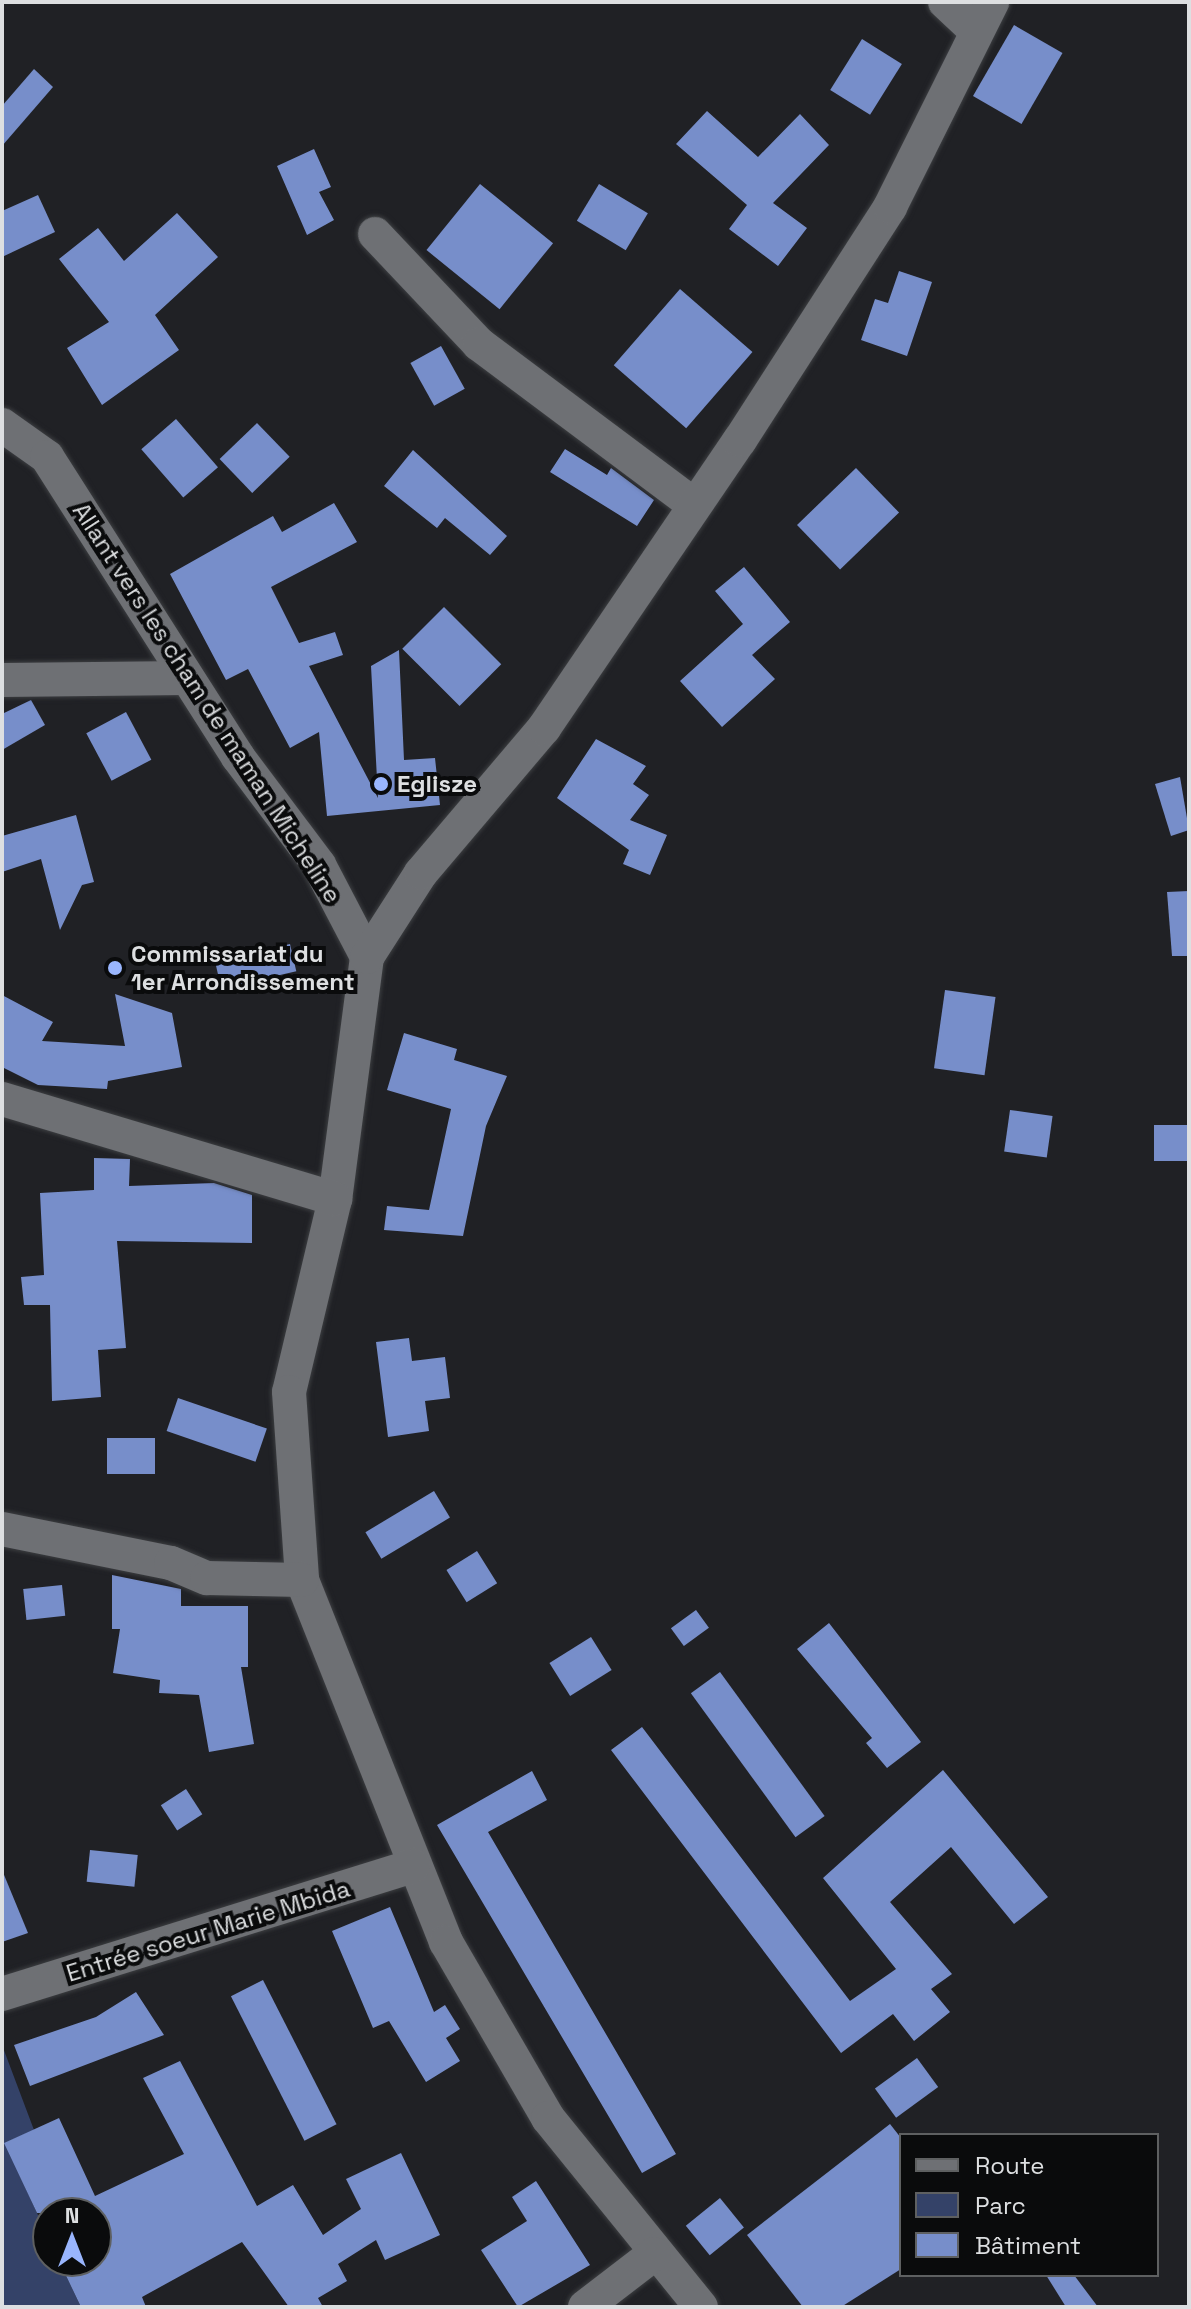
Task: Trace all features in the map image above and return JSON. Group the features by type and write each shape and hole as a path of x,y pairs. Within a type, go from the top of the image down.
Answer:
{"street":[{"path":"701,2307 654,2254 548,2118 446,1942 302,1580 289,1392 335,1199 367,957 421,873 544,728 890,207 984,17 945,2"},
{"path":"375,234 479,344 693,504"},
{"name":"Allant vers les cham de maman Micheline","path":"2,425 47,457 186,678 319,865 367,957"},
{"path":"2,680 186,678"},
{"path":"2,1099 335,1199"},
{"path":"2,1529 171,1563 207,1578 302,1580"},
{"name":"Entrée soeur Marie Mbida","path":"2,1994 414,1866"},
{"path":"585,2307 654,2254"}],"green space":[{"path":"2,2045 34,2130 5,2143 32,2202 32,2277 67,2277 81,2307 2,2307"}],"building":[{"path":"1014,25 1062,53 1021,124 973,96"},
{"path":"862,39 902,64 870,115 830,90"},
{"path":"34,69 53,87 2,146 2,106"},
{"path":"707,111 758,157 800,114 829,145 773,203 807,228 778,266 729,229 747,205 676,144"},
{"path":"314,149 331,187 319,192 334,220 307,235 277,166"},
{"path":"480,184 553,243 500,309 427,250"},
{"path":"599,184 648,213 626,250 577,221"},
{"path":"38,195 55,232 2,257 2,211"},
{"path":"177,213 218,257 155,315 179,350 102,405 67,348 109,322 59,259 98,228 124,261"},
{"path":"899,271 932,282 907,356 861,340 875,299 888,303"},
{"path":"680,289 752,352 686,428 614,365"},
{"path":"441,346 465,389 434,406 410,363"},
{"path":"176,419 218,467 183,497 141,449"},
{"path":"257,423 290,457 252,493 220,459"},
{"path":"565,449 607,475 611,468 654,500 637,526 550,472"},
{"path":"413,450 507,536 490,555 445,518 437,528 384,486"},
{"path":"856,468 899,513 840,570 797,525"},
{"path":"334,503 357,542 271,587 299,643 335,632 343,655 309,666 378,798 371,666 399,650 404,760 435,758 440,805 327,816 319,732 290,748 248,669 226,680 170,574 273,516 282,532"},
{"path":"744,567 790,622 752,655 775,679 722,727 680,681 743,624 715,591"},
{"path":"444,607 501,664 460,706 402,649"},
{"path":"31,700 45,725 2,750 2,714"},
{"path":"126,712 151,760 112,781 86,733"},
{"path":"596,739 646,766 633,784 649,795 630,820 667,835 650,875 623,864 629,850 557,798"},
{"path":"1180,777 1189,830 1171,836 1155,784"},
{"path":"76,815 94,882 82,885 60,930 41,859 2,872 2,836"},
{"path":"1189,891 1189,956 1172,956 1167,892"},
{"path":"290,944 296,971 221,989 215,961"},
{"path":"945,990 996,997 985,1075 934,1068"},
{"path":"115,994 172,1013 182,1067 108,1081 107,1089 38,1085 2,1067 2,995 53,1022 42,1041 125,1046"},
{"path":"404,1033 457,1049 454,1060 507,1076 486,1126 463,1236 384,1230 387,1206 429,1210 451,1109 387,1090"},
{"path":"1010,1110 1053,1116 1047,1158 1004,1152"},
{"path":"1154,1125 1189,1125 1189,1161 1154,1161"},
{"path":"94,1158 130,1159 129,1186 214,1183 252,1195 252,1243 117,1241 126,1348 98,1350 101,1397 52,1401 50,1305 24,1305 21,1277 44,1275 40,1193 94,1190"},
{"path":"409,1338 412,1361 445,1357 450,1398 425,1401 429,1431 388,1437 376,1342"},
{"path":"178,1398 267,1429 255,1462 167,1431"},
{"path":"107,1438 155,1438 155,1474 107,1474"},
{"path":"434,1491 450,1518 381,1559 365,1532"},
{"path":"477,1551 497,1583 467,1602 446,1570"},
{"path":"112,1575 181,1589 181,1606 248,1606 248,1667 241,1667 254,1744 209,1752 199,1695 159,1693 160,1680 113,1673 120,1629 112,1629"},
{"path":"62,1585 65,1616 26,1620 23,1589"},
{"path":"696,1610 709,1628 684,1646 671,1628"},
{"path":"829,1623 921,1742 887,1768 866,1743 872,1738 797,1649"},
{"path":"591,1637 612,1670 570,1696 549,1663"},
{"path":"720,1672 825,1816 796,1837 691,1693"},
{"path":"642,1727 850,2001 896,1969 823,1878 943,1770 1048,1897 1014,1924 951,1847 890,1902 952,1974 931,1989 950,2012 914,2041 893,2014 841,2053 611,1750"},
{"path":"532,1771 547,1800 488,1832 676,2154 642,2173 437,1825"},
{"path":"186,1789 202,1814 177,1830 161,1805"},
{"path":"90,1850 138,1855 134,1887 87,1882"},
{"path":"2,1870 28,1933 2,1942"},
{"path":"390,1907 434,2012 445,2005 460,2029 446,2038 460,2061 426,2082 389,2021 373,2028 332,1931"},
{"path":"263,1980 337,2124 304,2141 231,1996"},
{"path":"136,1992 164,2035 30,2086 14,2045 96,2017"},
{"path":"917,2058 938,2087 896,2118 875,2089"},
{"path":"180,2061 257,2206 293,2185 323,2235 361,2209 346,2179 401,2153 440,2235 385,2260 376,2240 338,2264 347,2281 318,2298 323,2307 289,2307 242,2242 142,2297 146,2307 81,2307 67,2277 112,2277 112,2197 32,2197 32,2202 4,2143 59,2118 95,2196 184,2154 143,2078"},
{"path":"890,2124 899,2135 899,2270 841,2307 803,2307 747,2235"},
{"path":"536,2181 590,2265 518,2307 481,2250 527,2221 512,2197"},
{"path":"720,2198 744,2228 710,2255 686,2226"},
{"path":"1047,2277 1076,2277 1098,2307 1066,2307"}],"place":[{"name":"Eglisze","path":"381,784"},
{"name":"Commissariat du 1er Arrondissement","path":"115,968"}]}
